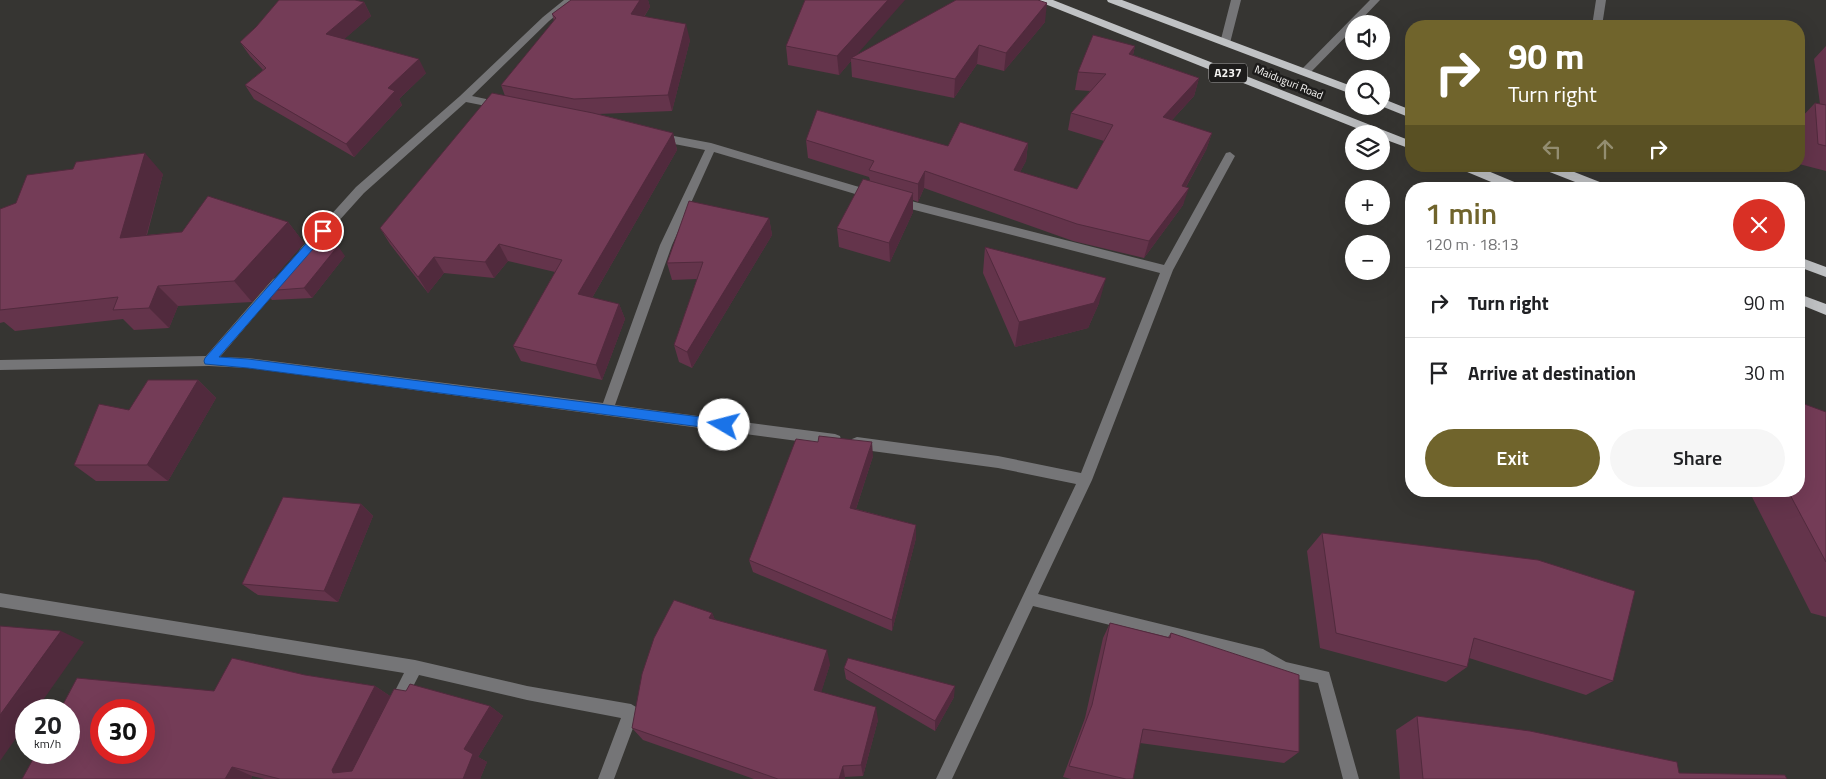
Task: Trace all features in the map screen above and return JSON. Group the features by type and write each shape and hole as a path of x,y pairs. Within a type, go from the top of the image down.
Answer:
{"highway":[{"name":"Maiduguri Road","path":"1044,0 1405,144"},
{"name":"Maiduguri Road","path":"1112,0 1345,88"},
{"path":"1390,106 1405,112"},
{"path":"1479,172 1503,182"},
{"path":"1562,172 1588,182"},
{"path":"1805,264 1826,272"},
{"path":"1805,301 1826,310"}],"street":[{"path":"298,259 360,190 464,98 546,19 570,0"},
{"path":"1225,43 1236,0"},
{"path":"1305,72 1375,0"},
{"path":"1598,20 1601,0"},
{"path":"464,98 512,107"},
{"path":"645,134 711,147 887,199 1167,270"},
{"path":"607,409 666,245 711,147"},
{"path":"944,779 1085,480 1167,270 1230,156"},
{"path":"209,361 285,273"},
{"path":"0,365 209,361 248,363 998,462 1085,480"},
{"path":"1028,598 1263,656 1283,669 1324,677 1351,779"},
{"path":"0,600 415,668 527,693 631,712 606,779"},
{"path":"389,719 415,668"}],"building":[{"path":"279,0 355,0 364,2 326,34 419,59 388,88 395,91 346,144 245,85 266,68 240,42 256,27"},
{"path":"571,0 640,0 631,14 686,24 668,95 574,99 501,85 556,18 552,14"},
{"path":"805,0 888,0 837,56 786,46"},
{"path":"956,0 1038,0 1047,3 1006,53 979,45 955,79 851,58"},
{"path":"1093,35 1135,46 1129,54 1199,78 1163,117 1212,133 1182,186 1189,188 1149,241 1077,224 925,171 918,184 869,170 874,161 806,140 817,110 948,146 960,122 1028,143 1014,170 1077,189 1113,125 1071,113 1106,74 1078,72"},
{"path":"492,93 593,113 673,133 578,294 619,304 596,365 513,346 562,260 499,244 485,262 434,257 418,277 380,228"},
{"path":"1815,103 1826,105 1826,146 1818,144"},
{"path":"145,153 120,238 182,232 208,196 288,222 234,281 158,286 149,308 113,310 118,297 0,310 0,209 16,203 27,175 73,169 76,162"},
{"path":"863,179 913,193 889,243 837,228"},
{"path":"689,201 769,218 687,352 674,345 703,262 667,263"},
{"path":"311,238 338,246 304,288 264,291"},
{"path":"985,247 1106,278 1094,303 1019,322"},
{"path":"148,380 198,380 147,465 74,465 99,404 129,410"},
{"path":"1805,404 1826,412 1826,562 1791,497 1805,497"},
{"path":"819,436 872,442 850,508 916,525 892,620 749,560 796,439 818,442"},
{"path":"283,497 361,504 324,591 242,584"},
{"path":"1322,533 1538,560 1635,591 1613,681 1474,638 1467,667 1336,633"},
{"path":"674,600 712,613 709,618 827,650 814,690 876,707 861,765 843,766 839,779 778,779 632,728 642,674 654,638"},
{"path":"1110,623 1170,638 1171,633 1299,675 1299,752 1143,729 1133,779 1069,766 1092,705"},
{"path":"0,626 61,631 0,715"},
{"path":"232,658 305,675 375,686 332,770 333,773 352,771 394,689 406,691 410,684 490,706 464,749 473,754 463,779 280,779 232,767 225,779 22,779 30,764 80,764 80,699 66,699 77,678 214,691"},
{"path":"848,658 955,686 935,721 844,668"},
{"path":"1417,716 1530,731 1677,762 1679,773 1785,775 1787,779 1423,779"}],"route":[{"path":"323,231 209,361 248,363 724,425"}]}
